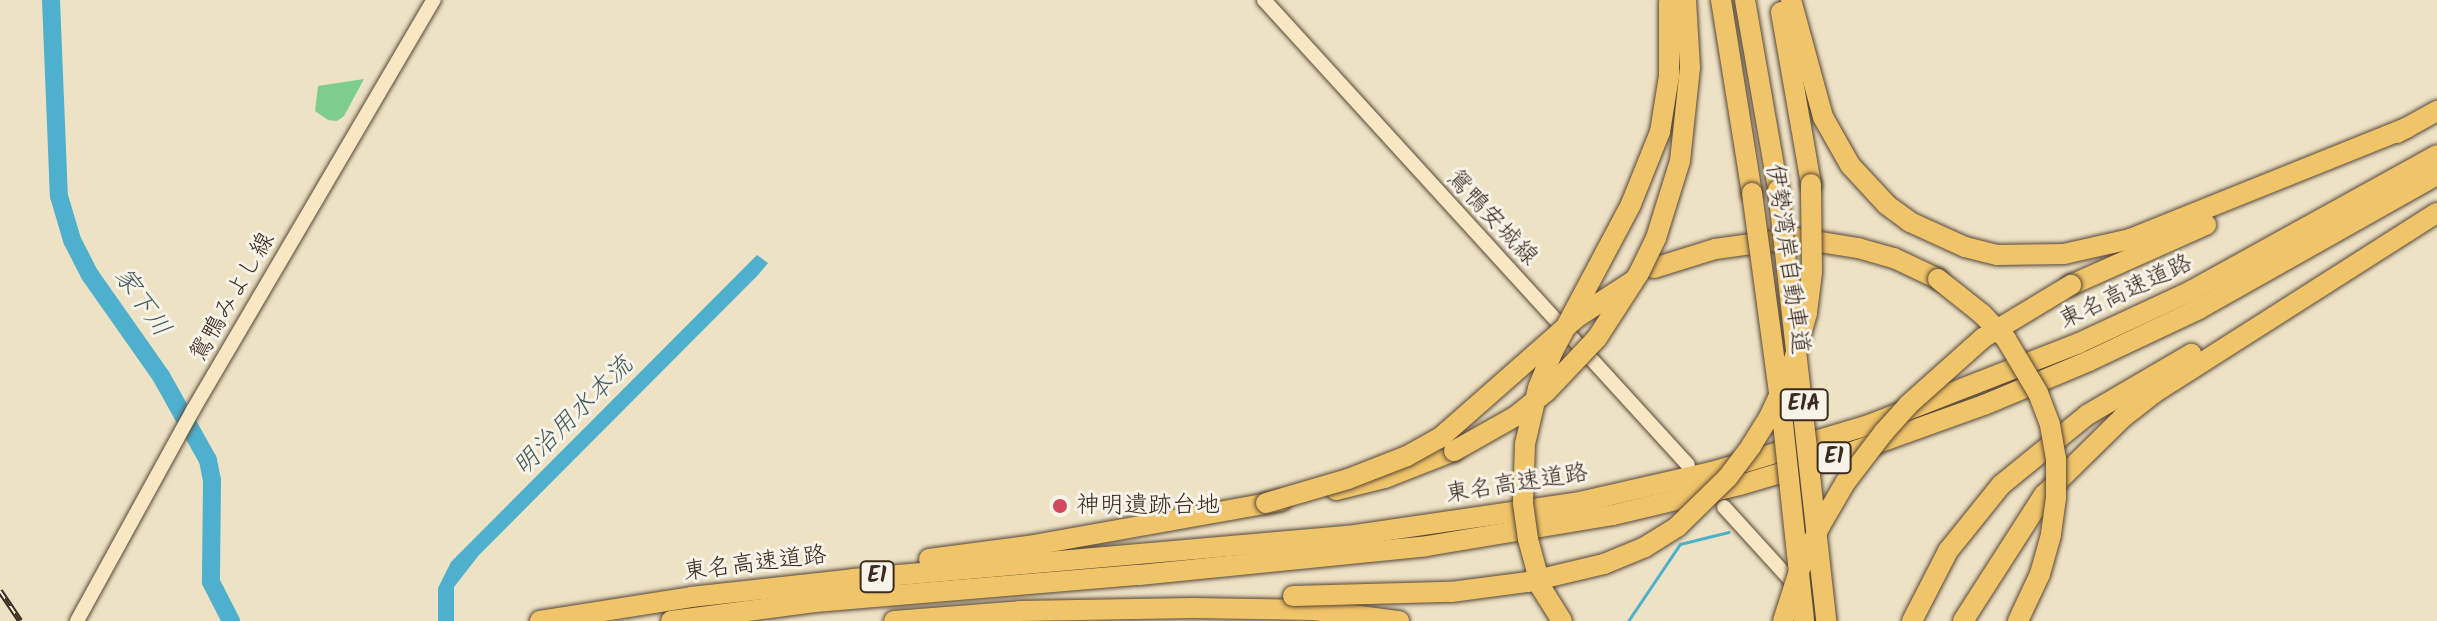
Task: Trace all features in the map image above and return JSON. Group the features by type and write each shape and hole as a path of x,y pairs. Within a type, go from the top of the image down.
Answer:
{"highway":[{"path":"1562,621 1541,587 1528,539 1523,502 1525,444 1538,388 1553,351 1631,204 1660,132 1669,76 1669,0"},
{"path":"618,608 687,591 1014,548 1138,527 1385,478 1454,451 1516,416 1546,392 1597,338 1639,273 1656,238 1676,174 1687,116 1690,68 1686,0"},
{"name":"伊勢湾岸自動車道","path":"1721,0 1752,193 1782,414 1804,621"},
{"name":"伊勢湾岸自動車道","path":"1745,0 1778,190 1827,621"},
{"path":"894,621 1177,598 1408,594 1496,587 1604,564 1645,547 1677,527 1728,477 1770,415 1791,370 1807,313 1814,230 1811,184 1779,0"},
{"path":"1791,0 1823,117 1850,165 1887,205 1910,222 1965,247 1997,255 2064,254 2130,239 2408,127"},
{"path":"1783,621 1799,571 1845,483 1908,405 1983,338 2071,285 2336,166 2437,111"},
{"name":"東名高速道路","path":"2357,212 2437,155"},
{"name":"東名高速道路","path":"671,621 888,595 1139,575 1348,536 1575,503 1712,472 1843,433 1977,386 2079,343 2437,175"},
{"path":"1963,621 2044,495 2122,418 2154,393 2437,213"},
{"path":"1266,503 1348,479 1407,456 1440,438 1576,318 1654,268 1715,249 1795,238 1870,251 1938,279 1982,314 2006,339 2038,393 2050,425 2056,472 2051,535 2040,574 2018,621"},
{"path":"1912,621 1940,565 1966,526 2001,485 2055,437 2126,390 2350,268"},
{"name":"東名高速道路","path":"540,621 839,580 1138,554 1266,553"},
{"path":"1020,611 1314,610 1399,621"}],"main road":[{"name":"鴛鴨みよし線","path":"77,621 193,410 434,0"},
{"name":"鴛鴨安城線","path":"1264,0 1688,465"},
{"path":"1724,507 1827,621"}],"green space":[{"path":"364,79 344,116 337,121 328,120 315,111 318,86"}],"water":[{"name":"明治用水本流","path":"757,255 768,263 758,275 479,555 454,587 454,621 438,621 438,588 451,562"}],"waterway":[{"name":"家下川","path":"51,0 59,196 72,240 90,275 161,376 208,460 212,480 211,582 231,621"},
{"path":"1628,621 1680,544 1729,532"}],"railway":[{"path":"0,591 20,621"}],"place":[{"name":"神明遺跡台地","path":"1060,506"}]}
